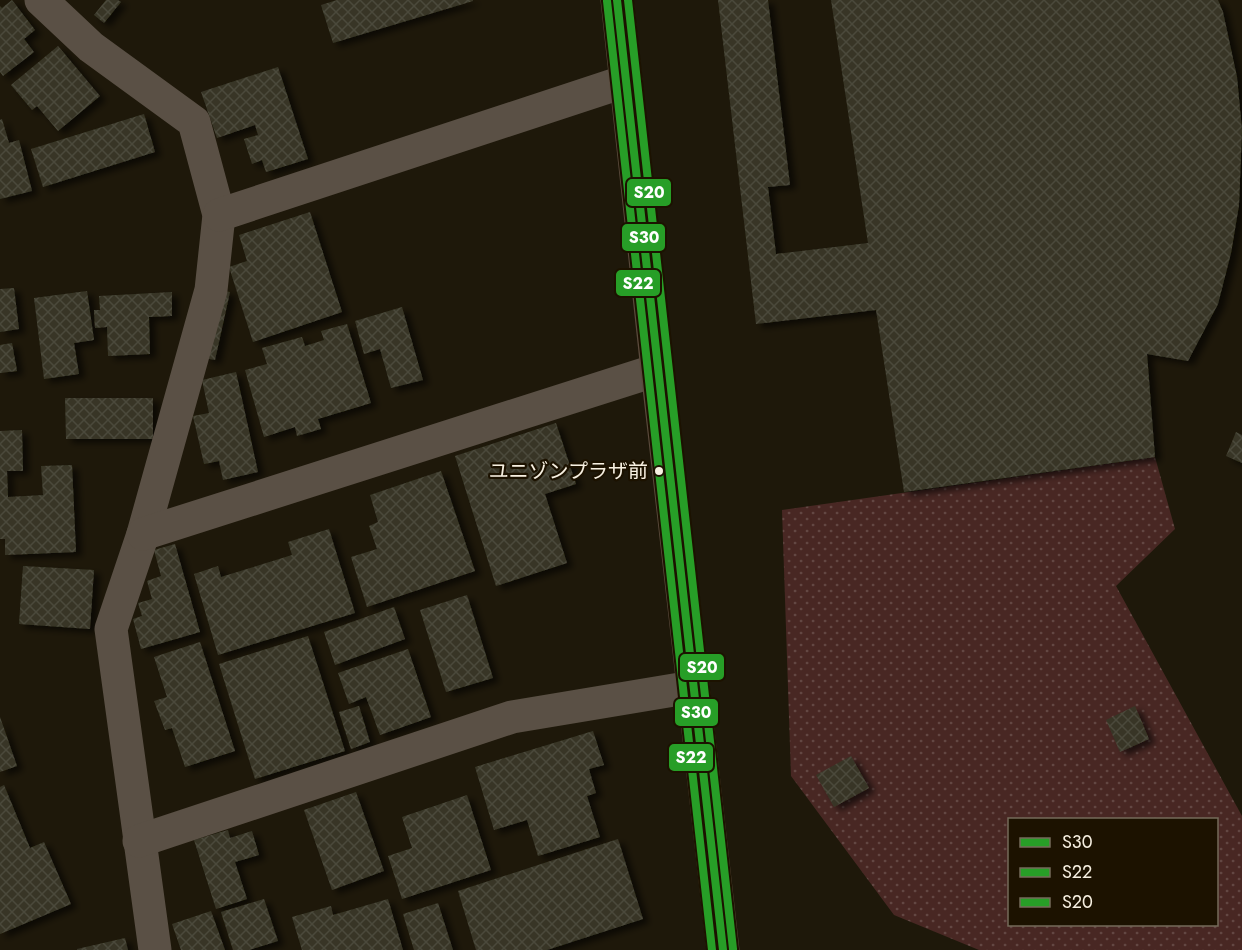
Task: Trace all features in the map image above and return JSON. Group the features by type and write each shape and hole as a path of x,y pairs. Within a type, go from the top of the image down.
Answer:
{"main road":[{"path":"617,0 723,950"}],"street":[{"path":"41,0 91,47 194,122 219,216 210,290 143,534 111,629 155,950"},
{"path":"219,216 626,81"},
{"path":"143,534 657,370"},
{"path":"139,841 512,717 692,687"}],"shaded area":[{"path":"1155,457 1175,529 1116,586 1242,816 1242,950 979,950 894,915 791,776 782,510"}],"building":[{"path":"12,0 35,30 24,39 34,52 3,76 0,72 0,6 2,8"},
{"path":"106,0 121,2 104,23 94,15"},
{"path":"337,0 473,1 333,43 321,5"},
{"path":"718,0 768,0 790,185 768,187 776,254 868,243 831,0 1218,0 1223,12 1237,77 1242,130 1239,205 1231,253 1218,304 1188,361 1147,354 1155,457 904,492 876,310 756,324"},
{"path":"58,46 100,96 58,131 37,106 32,110 11,85"},
{"path":"278,67 308,159 266,172 262,160 252,164 244,139 258,135 255,125 217,138 201,92"},
{"path":"144,114 155,152 43,187 31,149"},
{"path":"2,119 9,143 19,140 32,191 0,199 0,120"},
{"path":"310,212 342,312 253,342 229,267 247,261 239,235"},
{"path":"14,288 19,329 0,332 0,289"},
{"path":"219,290 230,292 215,360 204,358"},
{"path":"87,291 94,340 74,343 79,374 44,379 34,298"},
{"path":"172,292 172,316 149,317 150,354 108,356 107,327 95,328 94,310 100,310 99,296"},
{"path":"402,307 423,380 391,388 380,349 364,354 355,321"},
{"path":"347,324 371,403 318,419 321,429 297,436 295,427 264,437 245,370 267,364 262,348 302,337 305,346 324,340 321,331"},
{"path":"12,343 17,371 0,373 0,345"},
{"path":"236,372 258,472 223,480 219,461 204,464 193,416 209,413 202,380"},
{"path":"65,398 153,398 153,439 66,439"},
{"path":"556,423 576,484 545,494 567,563 496,586 455,456"},
{"path":"22,430 23,471 7,471 8,497 43,495 41,466 72,465 76,552 5,555 5,539 0,539 0,431"},
{"path":"1236,432 1242,435 1242,463 1226,456"},
{"path":"441,471 475,571 367,607 351,557 377,549 369,526 378,522 370,495"},
{"path":"329,529 355,613 218,655 194,574 218,566 221,577 292,555 288,542"},
{"path":"175,544 200,632 141,649 133,619 142,616 138,603 152,599 147,581 161,576 154,550"},
{"path":"23,566 94,570 90,629 19,624"},
{"path":"467,595 493,678 446,692 420,610"},
{"path":"394,607 405,639 335,665 324,632"},
{"path":"308,636 345,751 255,779 219,664"},
{"path":"200,642 235,751 185,767 172,728 165,730 154,701 167,697 154,657"},
{"path":"408,649 431,717 380,735 366,697 349,704 338,673"},
{"path":"359,706 370,742 351,749 339,712"},
{"path":"1135,706 1149,739 1120,752 1106,720"},
{"path":"0,717 17,766 0,772"},
{"path":"593,731 604,765 589,769 596,793 587,796 600,837 538,856 527,820 494,830 475,767"},
{"path":"851,756 869,788 834,807 816,775"},
{"path":"4,785 30,848 44,842 71,904 0,934 0,787"},
{"path":"356,792 384,871 332,890 304,810"},
{"path":"467,795 491,870 402,899 388,856 412,848 402,817"},
{"path":"228,830 230,838 252,831 259,855 235,862 247,899 216,909 194,840"},
{"path":"618,839 643,919 547,950 476,950 458,891"},
{"path":"264,899 278,941 249,950 233,950 221,912"},
{"path":"388,899 403,950 302,950 292,917 331,906 333,915"},
{"path":"438,903 453,950 414,950 403,914"},
{"path":"211,911 225,950 181,950 172,924"},
{"path":"125,938 128,950 77,950 77,949"}],"transit line":[{"name":"S30","path":"617,0 723,950"},
{"name":"S20","path":"628,0 733,949"},
{"name":"S22","path":"607,1 712,950"}],"place":[{"name":"ユニゾンプラザ前","path":"659,471"}]}
